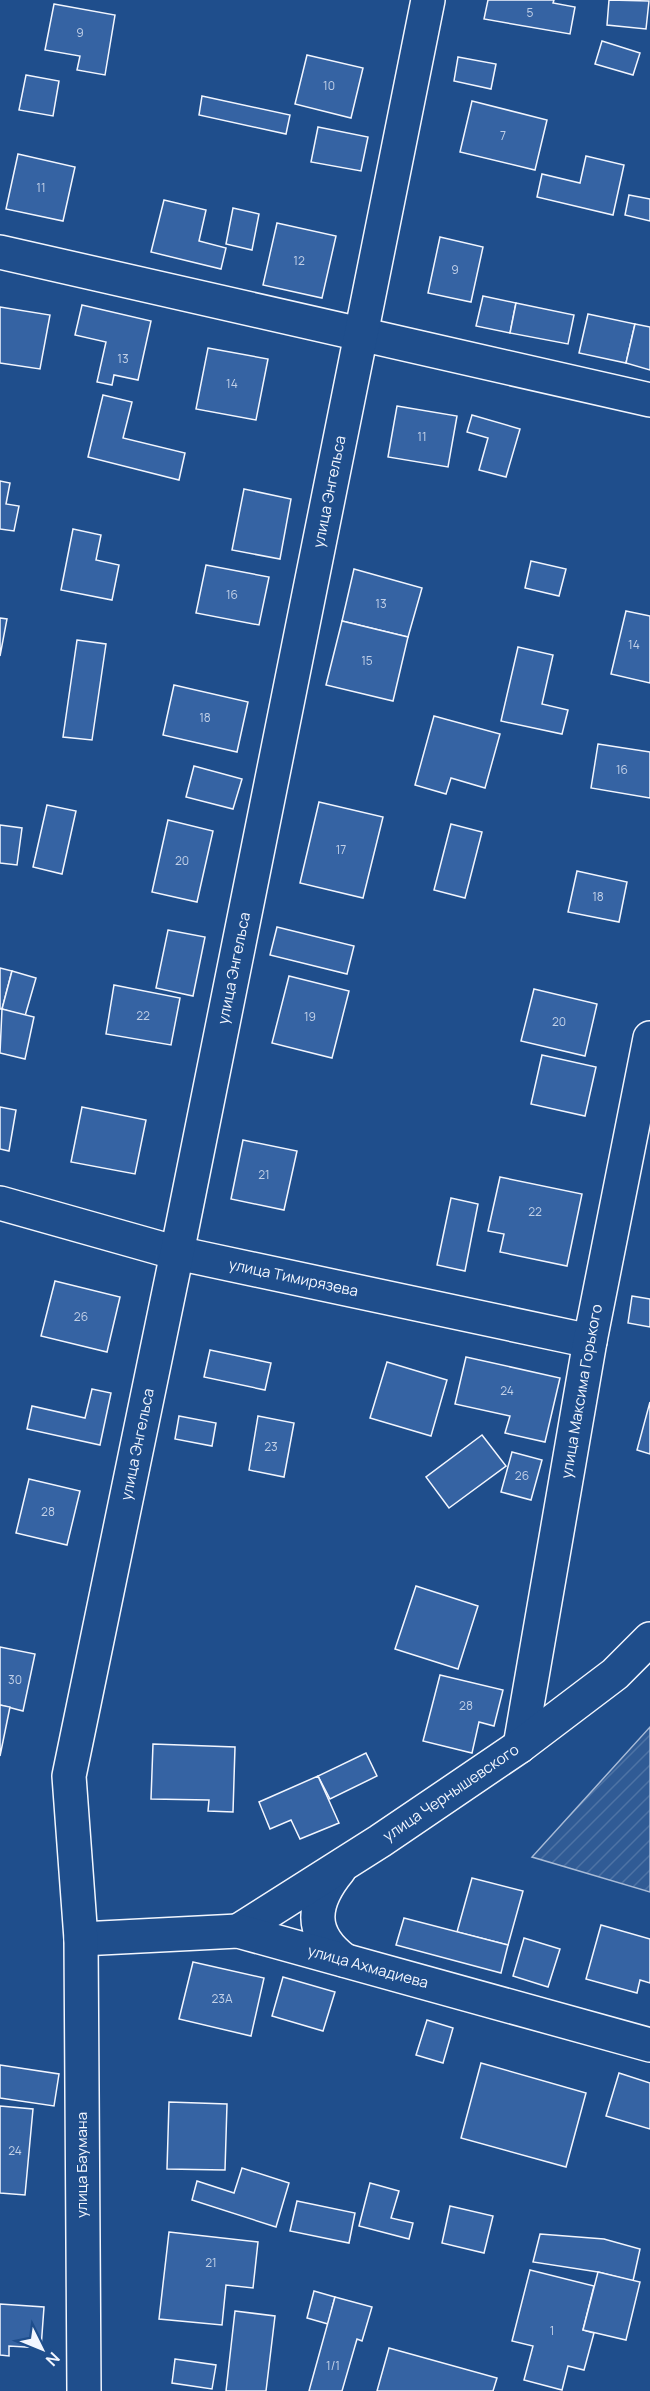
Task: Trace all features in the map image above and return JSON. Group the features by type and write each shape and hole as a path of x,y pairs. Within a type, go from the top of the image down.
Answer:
{"street":[{"name":"улица Энгельса","path":"81,1940 69,1776 177,1253 428,0"},
{"path":"0,252 650,400"},
{"name":"улица Максима Горького","path":"520,1746 590,1341 650,1038"},
{"name":"улица Тимирязева","path":"0,1203 177,1253 590,1341"},
{"name":"улица Чернышевского","path":"238,1931 344,1864 520,1746 615,1674 650,1639"},
{"path":"344,1864 332,1879 320,1901 317,1921 322,1939 331,1951 344,1960"},
{"name":"улица Ахмадиева","path":"81,1940 238,1931 650,2045"},
{"name":"улица Баумана","path":"81,1940 84,2391"}],"shaded area":[{"path":"650,1727 650,1892 532,1857"}],"building":[{"path":"488,0 554,0 553,3 575,7 570,34 484,19"},
{"path":"609,0 649,1 646,29 607,25"},
{"path":"54,4 115,15 105,75 77,70 80,56 45,50"},
{"path":"602,41 640,53 633,75 595,64"},
{"path":"307,55 363,68 351,118 295,104"},
{"path":"458,57 496,64 491,89 454,81"},
{"path":"26,75 59,81 53,116 19,110"},
{"path":"202,96 290,115 286,134 199,115"},
{"path":"472,101 547,120 535,170 460,152"},
{"path":"318,127 368,137 361,171 311,162"},
{"path":"18,154 75,167 63,221 6,209"},
{"path":"586,156 624,165 613,215 537,197 542,174 580,183"},
{"path":"629,195 650,199 650,221 625,215"},
{"path":"164,200 206,210 199,241 226,248 221,269 151,252"},
{"path":"233,208 259,214 252,250 226,244"},
{"path":"277,223 336,236 322,298 263,285"},
{"path":"440,237 483,247 471,302 428,293"},
{"path":"483,296 516,303 510,333 476,326"},
{"path":"516,303 574,315 568,344 510,333"},
{"path":"82,305 151,321 138,380 114,375 112,385 97,382 106,342 75,335"},
{"path":"0,307 50,315 40,369 0,363"},
{"path":"588,314 635,324 626,363 579,353"},
{"path":"635,324 650,327 650,370 626,363"},
{"path":"208,348 268,359 256,420 196,409"},
{"path":"103,395 132,402 123,438 185,453 179,480 88,457"},
{"path":"397,406 457,416 448,467 388,457"},
{"path":"472,415 520,429 506,477 479,470 488,438 467,432"},
{"path":"0,481 10,483 6,504 19,506 14,531 0,529"},
{"path":"244,489 291,499 280,559 232,550"},
{"path":"73,529 101,535 96,560 119,565 112,600 61,590"},
{"path":"531,561 566,569 559,596 525,588"},
{"path":"206,565 269,577 259,625 196,613"},
{"path":"354,569 422,588 408,637 342,621"},
{"path":"626,611 650,616 650,683 611,674"},
{"path":"0,618 7,619 0,656"},
{"path":"342,621 408,637 393,701 326,685"},
{"path":"77,640 106,644 92,740 63,737"},
{"path":"518,647 553,655 542,704 568,710 562,734 501,721"},
{"path":"174,685 248,702 237,752 163,735"},
{"path":"434,716 500,734 485,788 451,778 446,794 415,785"},
{"path":"598,744 650,752 650,798 591,788"},
{"path":"194,766 242,779 233,809 186,797"},
{"path":"319,802 383,817 363,898 300,883"},
{"path":"47,805 76,811 62,874 33,867"},
{"path":"168,820 213,831 197,902 152,892"},
{"path":"451,824 482,832 465,898 434,890"},
{"path":"0,825 22,828 17,865 0,863"},
{"path":"577,871 627,882 619,922 568,912"},
{"path":"277,927 354,946 347,974 270,955"},
{"path":"168,930 205,937 193,996 156,988"},
{"path":"0,968 12,971 2,1009 0,1009"},
{"path":"12,971 36,978 25,1016 2,1009"},
{"path":"289,976 349,991 332,1058 272,1043"},
{"path":"114,985 180,998 171,1045 106,1034"},
{"path":"534,989 597,1004 585,1056 521,1041"},
{"path":"2,1009 34,1017 25,1059 0,1053"},
{"path":"542,1055 596,1067 585,1116 531,1104"},
{"path":"0,1107 16,1110 9,1151 0,1149"},
{"path":"82,1107 146,1120 135,1174 71,1162"},
{"path":"243,1140 297,1151 284,1210 231,1199"},
{"path":"500,1177 582,1194 567,1266 500,1252 504,1234 488,1231"},
{"path":"451,1198 478,1204 465,1271 437,1265"},
{"path":"55,1281 120,1297 107,1352 41,1336"},
{"path":"632,1296 650,1299 650,1327 628,1323"},
{"path":"210,1350 271,1363 265,1390 204,1377"},
{"path":"466,1357 560,1378 545,1442 505,1433 510,1416 455,1404"},
{"path":"387,1362 447,1380 431,1436 370,1418"},
{"path":"92,1389 111,1393 100,1445 27,1429 32,1406 85,1418"},
{"path":"650,1402 650,1454 637,1450"},
{"path":"179,1416 216,1423 212,1446 175,1439"},
{"path":"258,1416 294,1423 284,1477 249,1470"},
{"path":"482,1435 506,1466 449,1508 426,1477"},
{"path":"512,1452 542,1460 531,1500 501,1492"},
{"path":"29,1479 80,1491 67,1545 16,1533"},
{"path":"416,1586 478,1606 458,1669 395,1649"},
{"path":"0,1647 35,1654 23,1711 0,1705"},
{"path":"440,1675 503,1690 494,1726 479,1722 472,1753 423,1741"},
{"path":"0,1705 10,1707 0,1756"},
{"path":"153,1744 235,1747 233,1812 208,1811 209,1800 151,1799"},
{"path":"366,1753 377,1776 330,1799 318,1776"},
{"path":"318,1776 339,1823 300,1839 291,1820 270,1829 259,1802"},
{"path":"472,1878 523,1891 508,1945 457,1932"},
{"path":"404,1918 508,1945 501,1973 396,1945"},
{"path":"601,1925 650,1939 650,1983 640,1980 637,1993 586,1979"},
{"path":"524,1938 560,1949 548,1987 513,1976"},
{"path":"193,1962 264,1978 251,2036 179,2019"},
{"path":"283,1977 335,1992 323,2031 272,2016"},
{"path":"427,2020 453,2028 443,2063 416,2055"},
{"path":"481,2063 586,2093 566,2167 461,2138"},
{"path":"0,2065 59,2074 54,2106 0,2098"},
{"path":"619,2073 650,2083 650,2129 606,2116"},
{"path":"169,2102 227,2104 225,2170 167,2169"},
{"path":"0,2106 33,2109 25,2195 0,2193"},
{"path":"242,2168 289,2183 276,2227 192,2200 197,2181 234,2193"},
{"path":"370,2183 399,2191 391,2218 413,2223 409,2239 359,2226"},
{"path":"297,2201 355,2213 349,2243 290,2231"},
{"path":"450,2206 493,2216 484,2253 442,2243"},
{"path":"169,2232 258,2242 253,2288 226,2285 222,2325 159,2319"},
{"path":"540,2234 604,2239 640,2249 633,2281 598,2272 533,2262"},
{"path":"530,2270 594,2286 583,2330 594,2333 584,2370 568,2366 562,2390 524,2380 533,2346 512,2341"},
{"path":"598,2272 640,2282 626,2340 583,2330"},
{"path":"314,2291 335,2297 328,2324 307,2318"},
{"path":"335,2297 372,2307 362,2341 357,2339 342,2391 309,2391"},
{"path":"0,2304 44,2307 41,2348 9,2346 9,2356 0,2355"},
{"path":"235,2311 275,2316 266,2391 226,2391"},
{"path":"389,2348 497,2378 493,2391 377,2391"},
{"path":"175,2359 216,2365 212,2389 172,2383"}]}
